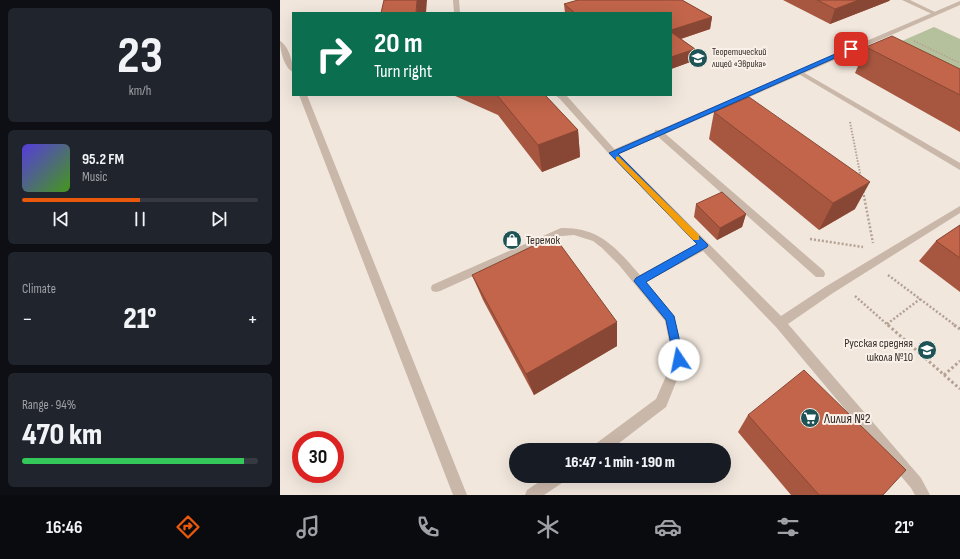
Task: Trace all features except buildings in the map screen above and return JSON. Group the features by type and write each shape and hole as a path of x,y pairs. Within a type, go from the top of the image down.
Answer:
{"street":[{"path":"456,0 457,12"},
{"path":"905,0 934,13"},
{"path":"613,153 658,132 934,13 958,5"},
{"path":"280,43 292,68"},
{"path":"799,72 960,167"},
{"path":"303,96 460,495"},
{"path":"561,96 613,153 780,323 916,483 924,495"},
{"path":"658,132 820,274"},
{"path":"780,323 960,210"},
{"path":"436,288 561,232 575,230 590,234 607,245 670,319 679,360 661,403 608,443"},
{"path":"639,281 704,245"},
{"path":"532,495 550,483"}],"path":[{"path":"893,31 960,63"},
{"path":"846,99 874,248"},
{"path":"776,234 867,247"},
{"path":"874,264 960,329"},
{"path":"841,284 960,389"},
{"path":"887,324 920,299"},
{"path":"944,375 960,361"}],"green space":[{"path":"934,27 960,39 960,101 870,55"}],"slow traffic":[{"path":"618,158 696,237"}],"place":[{"name":"Теоретический лицей «Эврика»","path":"698,58"},
{"name":"Теремок","path":"512,240"},
{"name":"Русская средняя школа №10","path":"927,350"},
{"name":"Лилия №2","path":"810,418"}],"route":[{"path":"679,360 670,319 639,281 704,245 613,153 658,132 851,49"}]}
